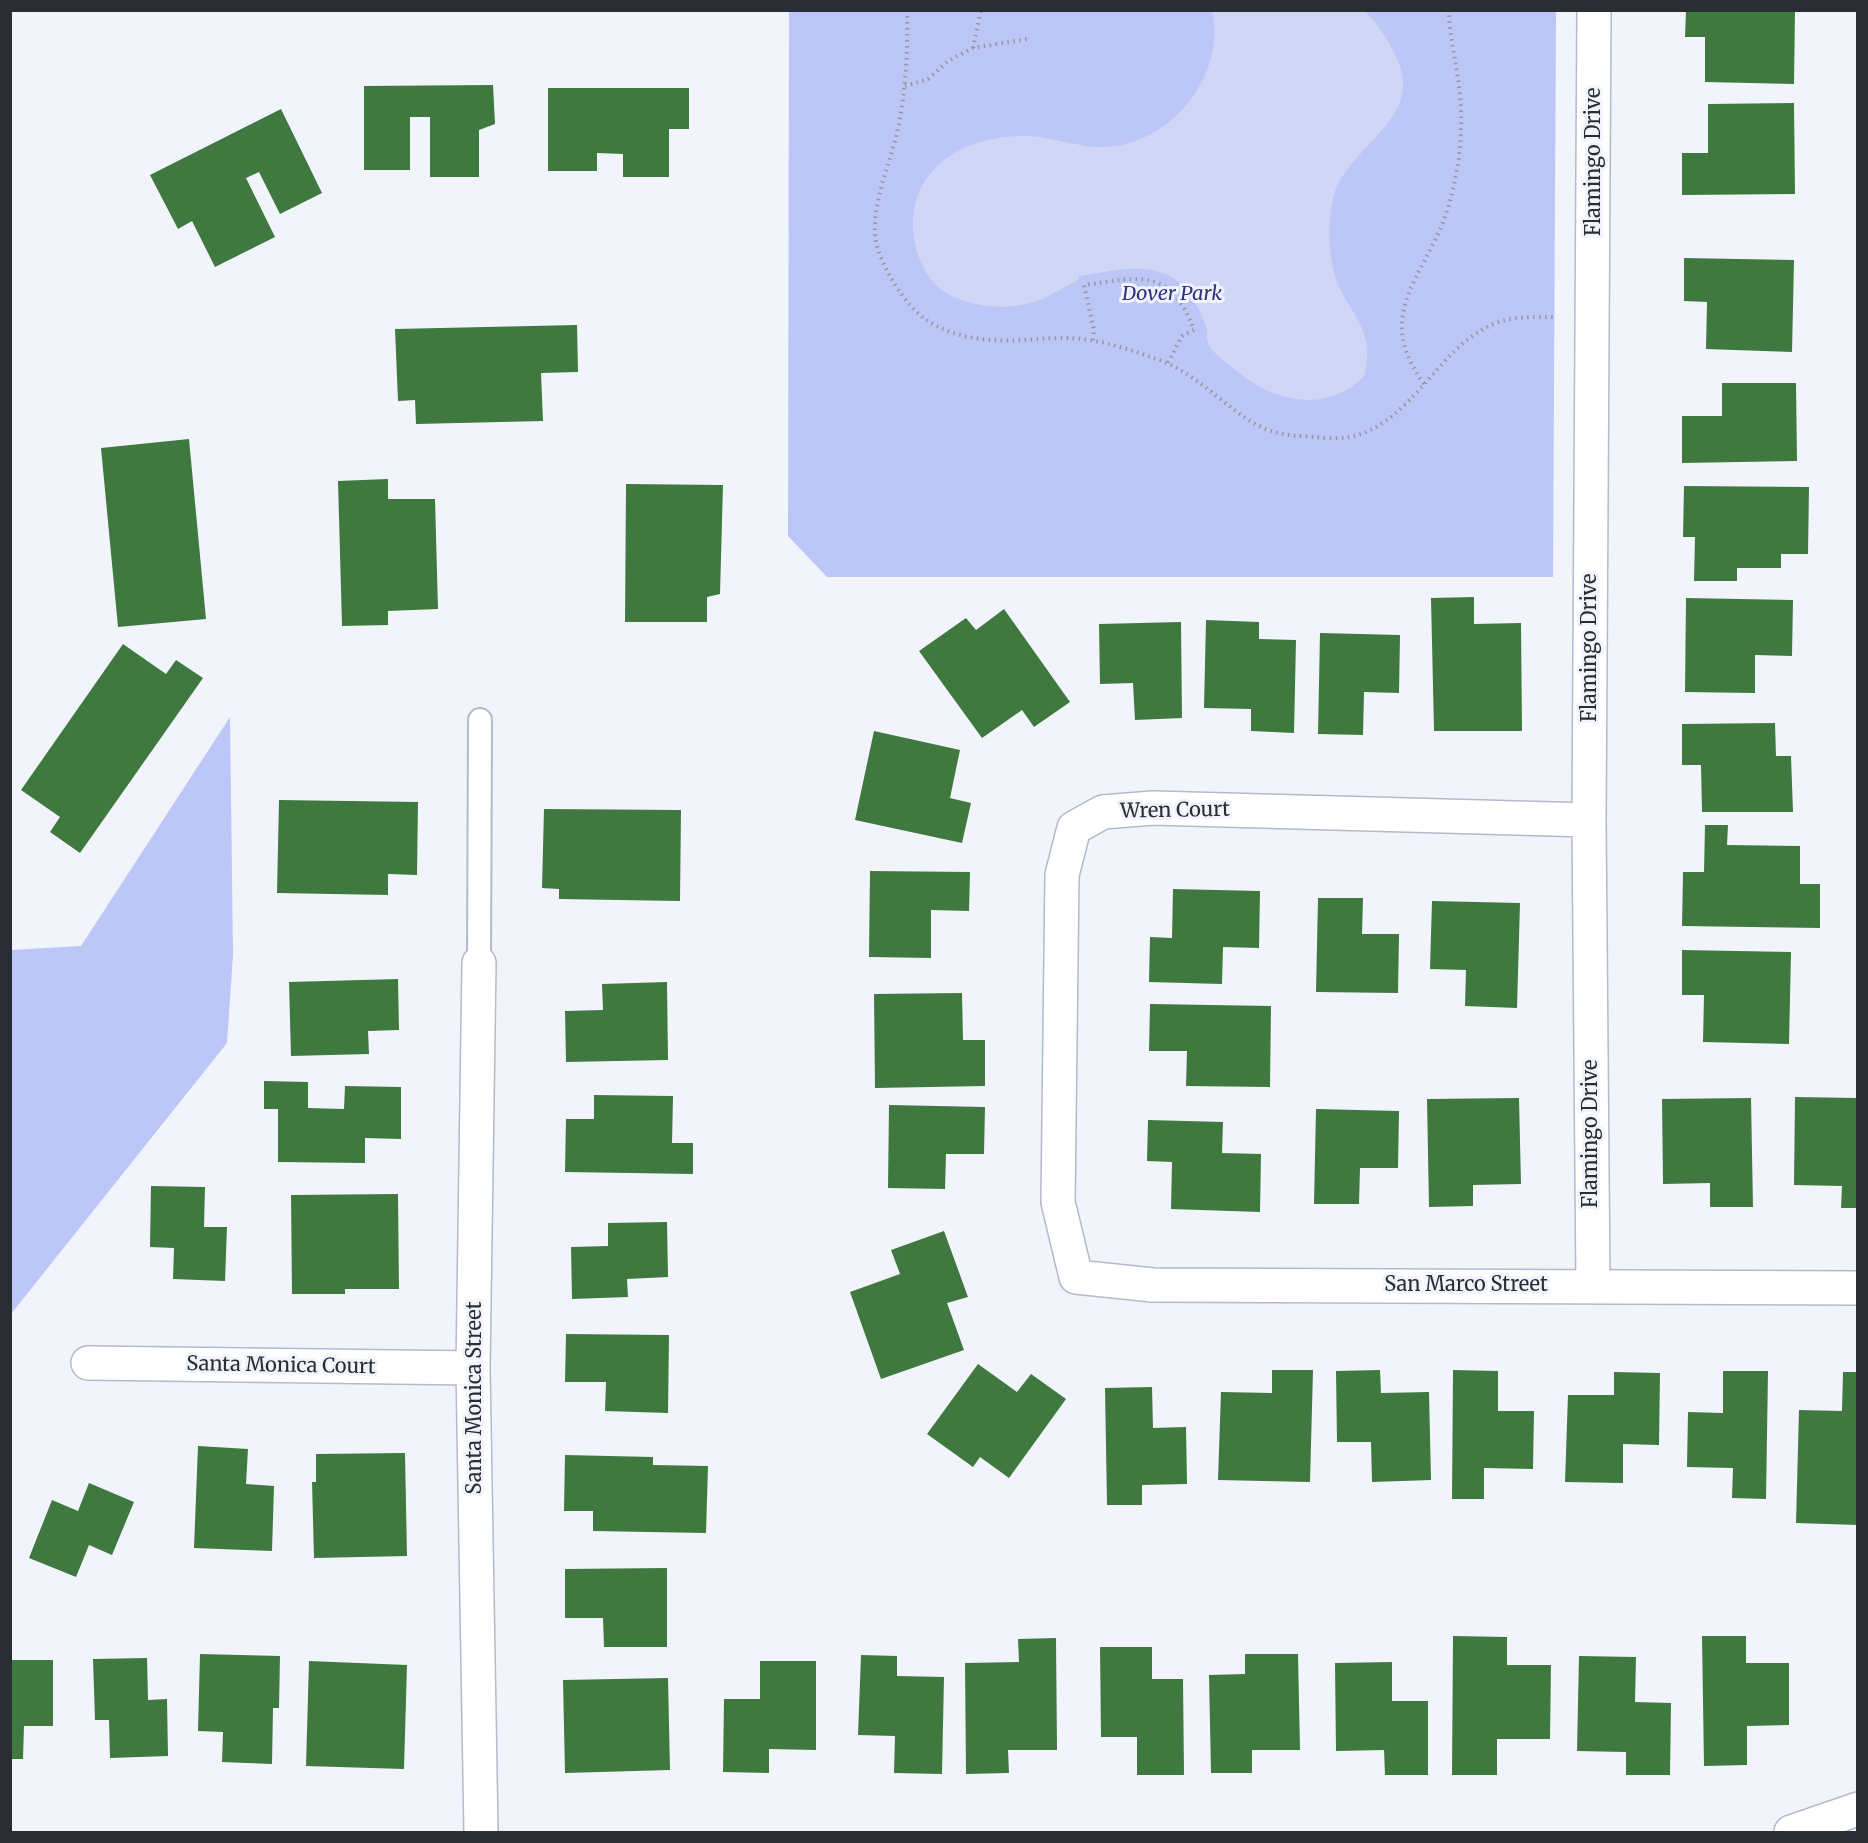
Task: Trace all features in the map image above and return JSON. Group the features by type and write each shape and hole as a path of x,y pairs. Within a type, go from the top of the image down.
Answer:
{"street":[{"name":"Flamingo Drive","path":"1593,1285 1589,820 1594,10"},
{"name":"Wren Court","path":"1076,1277 1058,1202 1062,875 1074,828 1103,812 1153,808 1589,820"},
{"name":"Santa Monica Street","path":"479,963 473,1368 481,1833"},
{"name":"San Marco Street","path":"1076,1277 1153,1285 1593,1285 1857,1288"},
{"name":"Santa Monica Court","path":"88,1363 473,1368"},
{"path":"1791,1833 1857,1809"}],"lane":[{"path":"479,963 480,720"}],"path":[{"path":"907,10 905,86 899,126 877,212 875,237 885,266 903,297 927,320 956,334 984,340 1067,338 1093,340 1128,349 1168,363 1263,428 1288,436 1348,437 1368,431 1387,421 1461,345 1488,327 1517,318 1562,316"},
{"path":"973,48 981,10"},
{"path":"1424,384 1412,368 1404,346 1404,301 1413,278 1436,240 1450,202 1459,158 1462,116 1449,10"},
{"path":"905,86 928,79 948,61 973,48 1027,39"},
{"path":"1093,340 1094,330 1084,285 1141,278 1162,283 1186,307 1194,330 1182,336 1168,363"}],"green space":[{"name":"Dover Park","path":"789,11 1556,11 1553,577 827,577 788,536"},
{"path":"230,717 233,955 227,1043 11,1314 11,950 81,946"}],"shaded area":[{"path":"1212,11 1365,11 1385,36 1399,64 1403,84 1400,101 1392,117 1342,178 1334,195 1330,215 1334,273 1360,325 1367,346 1365,375 1350,388 1333,396 1316,400 1282,396 1249,380 1212,350 1207,339 1206,325 1194,302 1178,282 1162,273 1127,269 1079,276 1078,280 1034,302 1009,306 982,305 955,298 944,292 929,277 917,250 913,220 919,192 941,163 956,152 990,140 1028,136 1105,147 1129,143 1152,134 1172,120 1189,102 1202,81 1211,59 1214,35"}],"building":[{"path":"1686,10 1795,10 1794,84 1705,82 1705,37 1685,37"},
{"path":"493,85 495,124 479,130 479,177 430,177 430,117 410,117 410,170 364,170 364,86"},
{"path":"548,88 689,88 689,129 669,129 669,177 623,177 623,154 597,153 597,171 548,171"},
{"path":"1794,103 1795,194 1682,195 1682,153 1708,153 1708,104"},
{"path":"281,109 322,193 280,214 259,172 246,178 275,237 215,267 192,221 178,229 150,175"},
{"path":"1684,258 1794,260 1792,352 1706,349 1707,302 1684,301"},
{"path":"577,325 578,372 541,373 543,421 416,424 415,400 398,401 395,329"},
{"path":"1722,383 1796,383 1797,461 1682,463 1682,416 1722,416"},
{"path":"189,439 206,619 118,627 101,448"},
{"path":"388,479 388,499 435,499 438,609 388,611 388,625 342,626 338,481"},
{"path":"626,484 723,485 720,594 707,597 707,622 625,622"},
{"path":"1684,486 1809,487 1808,554 1781,554 1781,568 1737,568 1737,581 1694,581 1695,537 1683,537"},
{"path":"1474,597 1474,624 1521,623 1522,731 1434,731 1431,598"},
{"path":"1686,598 1793,600 1792,656 1755,655 1755,693 1685,692"},
{"path":"1004,609 1070,702 1034,727 1022,710 982,738 919,651 966,618 976,630"},
{"path":"1206,620 1259,622 1259,639 1296,640 1294,733 1251,731 1251,709 1204,708"},
{"path":"1181,622 1182,718 1135,720 1133,683 1100,684 1099,624"},
{"path":"1320,633 1400,635 1399,693 1364,692 1363,735 1318,734"},
{"path":"123,644 166,674 176,660 203,678 80,853 50,832 60,817 21,790"},
{"path":"1775,723 1776,756 1791,756 1793,812 1702,812 1701,765 1682,765 1682,724"},
{"path":"874,731 960,750 950,798 971,803 962,843 855,820"},
{"path":"279,800 418,802 417,875 388,874 388,895 277,893"},
{"path":"544,809 681,810 680,901 559,899 559,889 542,888"},
{"path":"1705,825 1728,825 1727,845 1800,846 1800,884 1820,884 1820,928 1682,926 1683,872 1704,872"},
{"path":"870,871 970,872 969,911 931,910 931,958 869,957"},
{"path":"1173,889 1260,891 1259,948 1223,947 1222,984 1149,982 1150,937 1172,938"},
{"path":"1318,898 1363,898 1362,934 1399,934 1398,993 1316,992"},
{"path":"1432,901 1520,903 1517,1008 1465,1006 1466,970 1430,969"},
{"path":"1682,950 1791,952 1789,1044 1703,1042 1704,995 1682,995"},
{"path":"398,979 399,1030 368,1031 369,1054 291,1056 289,982"},
{"path":"667,982 668,1060 566,1062 565,1011 603,1010 602,984"},
{"path":"962,993 963,1040 985,1040 985,1086 875,1088 874,994"},
{"path":"1150,1004 1271,1006 1270,1087 1186,1086 1187,1051 1149,1051"},
{"path":"264,1081 308,1082 308,1108 344,1109 345,1086 401,1087 401,1139 365,1138 365,1163 278,1162 278,1109 264,1109"},
{"path":"594,1095 673,1096 672,1143 693,1143 693,1174 565,1172 566,1119 594,1119"},
{"path":"1795,1097 1858,1098 1858,1208 1841,1208 1842,1186 1794,1185"},
{"path":"1519,1098 1521,1184 1473,1185 1473,1206 1429,1207 1427,1099"},
{"path":"1751,1098 1753,1207 1710,1207 1710,1183 1663,1184 1662,1099"},
{"path":"889,1105 985,1107 984,1154 946,1154 945,1189 888,1188"},
{"path":"1316,1109 1399,1111 1398,1168 1360,1168 1359,1204 1314,1204"},
{"path":"1148,1120 1223,1122 1222,1153 1261,1154 1260,1212 1171,1209 1172,1162 1147,1161"},
{"path":"151,1186 205,1187 204,1227 227,1227 225,1281 173,1279 174,1248 150,1247"},
{"path":"398,1194 399,1289 345,1289 345,1294 292,1294 291,1195"},
{"path":"667,1222 668,1277 627,1279 628,1297 572,1299 571,1247 608,1246 608,1223"},
{"path":"944,1231 968,1297 947,1303 964,1350 881,1379 850,1292 900,1274 891,1250"},
{"path":"566,1334 669,1335 668,1413 605,1411 606,1382 565,1382"},
{"path":"978,1364 1017,1392 1031,1374 1066,1399 1009,1478 980,1457 973,1467 927,1434"},
{"path":"1272,1370 1313,1370 1310,1482 1218,1480 1221,1392 1272,1393"},
{"path":"1380,1370 1381,1393 1429,1392 1431,1480 1372,1482 1371,1442 1337,1442 1336,1371"},
{"path":"1453,1370 1498,1371 1498,1411 1534,1411 1533,1469 1484,1468 1484,1499 1452,1499"},
{"path":"1723,1371 1768,1371 1766,1499 1732,1498 1733,1468 1687,1467 1688,1412 1723,1413"},
{"path":"1614,1372 1660,1373 1659,1445 1623,1444 1623,1483 1565,1482 1568,1395 1614,1395"},
{"path":"1843,1372 1858,1372 1858,1525 1796,1523 1799,1410 1842,1411"},
{"path":"1152,1387 1153,1428 1186,1427 1187,1484 1142,1485 1142,1505 1107,1505 1105,1388"},
{"path":"198,1446 248,1449 246,1484 274,1486 272,1551 194,1548"},
{"path":"405,1453 407,1556 314,1558 312,1482 316,1482 316,1454"},
{"path":"565,1455 653,1457 653,1465 708,1466 706,1533 593,1531 593,1511 564,1511"},
{"path":"89,1483 134,1502 112,1555 89,1545 76,1577 29,1558 52,1500 78,1511"},
{"path":"667,1568 667,1647 604,1647 603,1618 565,1618 565,1569"},
{"path":"1453,1636 1507,1637 1507,1665 1551,1665 1550,1739 1497,1739 1497,1775 1452,1775"},
{"path":"1702,1636 1746,1636 1746,1663 1789,1663 1789,1725 1747,1726 1747,1765 1704,1766"},
{"path":"1056,1638 1057,1750 1008,1750 1009,1773 966,1774 965,1663 1019,1662 1018,1639"},
{"path":"1100,1647 1152,1647 1152,1679 1183,1679 1184,1775 1137,1775 1137,1737 1101,1737"},
{"path":"200,1654 280,1656 279,1708 273,1708 272,1764 222,1762 223,1732 198,1731"},
{"path":"1245,1654 1298,1654 1300,1750 1252,1750 1252,1773 1211,1773 1209,1675 1245,1674"},
{"path":"861,1655 897,1656 897,1676 944,1677 942,1774 894,1773 895,1736 858,1735"},
{"path":"1579,1656 1636,1657 1635,1702 1671,1703 1670,1775 1626,1775 1626,1752 1577,1751"},
{"path":"147,1658 148,1700 167,1699 168,1756 110,1758 109,1720 95,1720 93,1659"},
{"path":"10,1660 53,1660 53,1726 24,1726 23,1759 10,1759"},
{"path":"309,1661 407,1665 404,1769 306,1766"},
{"path":"760,1661 816,1661 816,1750 769,1749 769,1773 723,1772 724,1699 760,1699"},
{"path":"1392,1662 1392,1701 1428,1701 1428,1775 1385,1775 1384,1750 1336,1751 1335,1663"},
{"path":"668,1678 670,1770 565,1773 563,1680"}]}
